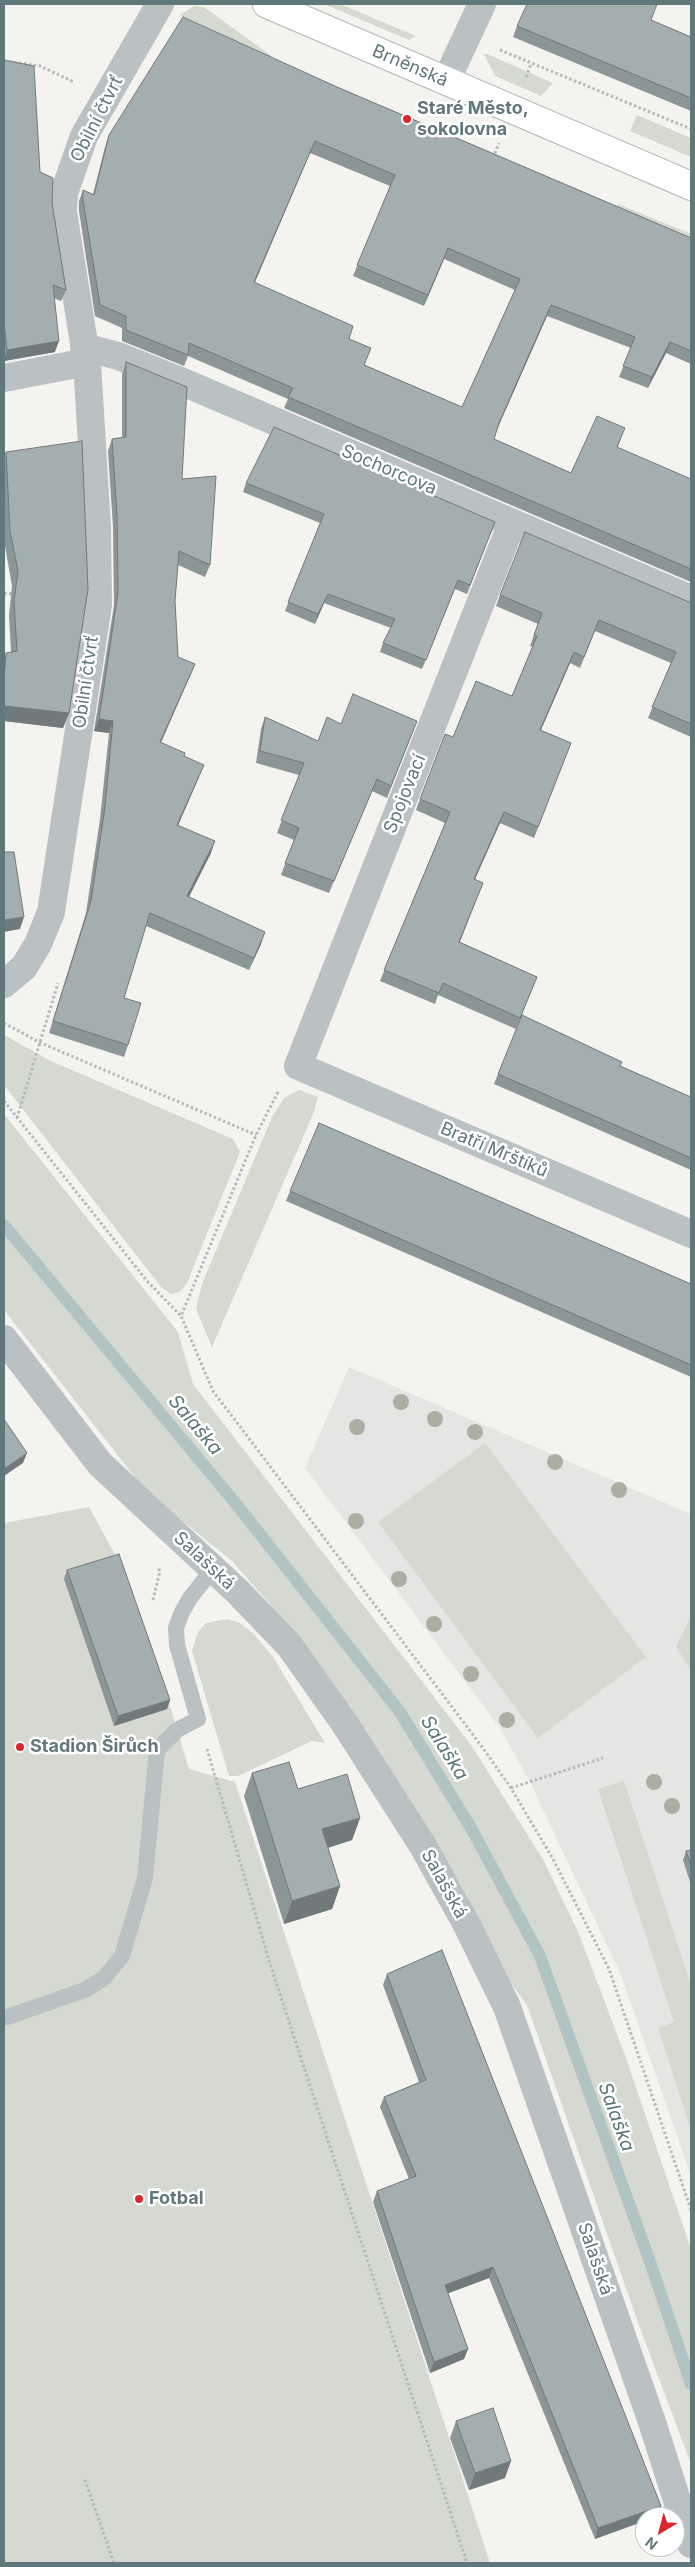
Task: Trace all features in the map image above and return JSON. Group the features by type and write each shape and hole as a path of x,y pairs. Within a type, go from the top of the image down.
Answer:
{"main road":[{"name":"Brněnská","path":"267,4 691,186"}],"street":[{"name":"Obilní čtvrť","path":"4,984 24,967 38,944 51,912 98,605 97,528 86,355 63,212 64,193 84,136 160,4"},
{"path":"446,82 482,4"},
{"path":"4,378 86,355"},
{"name":"Sochorcova","path":"86,355 118,356 178,380 691,599"},
{"name":"Spojovací","path":"298,1066 512,523"},
{"name":"Bratří Mrštíků","path":"298,1066 691,1234"},
{"name":"Salašská","path":"4,1339 100,1464 272,1625 289,1645 345,1724 423,1846 479,1950 507,2007 652,2422 691,2544"}],"lane":[{"path":"4,2018 85,1990 104,1978 122,1956 145,1878 157,1750 176,1730 198,1719 177,1645 176,1628 190,1598 213,1569"}],"path":[{"path":"466,40 492,47 691,130"},
{"path":"4,61 40,66 107,97"},
{"path":"483,156 492,161"},
{"path":"4,593 22,595"},
{"path":"17,1118 60,976"},
{"path":"4,1023 41,1043 256,1135"},
{"path":"181,1316 256,1135 275,1096 298,1066"},
{"path":"4,1101 147,1281 181,1316 213,1391 480,1744 511,1788 553,1859 609,1969 691,2210"},
{"path":"198,1719 270,1967 467,2563"},
{"path":"511,1788 603,1758"},
{"path":"85,2480 114,2563"}],"shaded area":[{"path":"324,4 340,4 416,36 409,40"},
{"path":"194,6 204,7 273,57 180,15"},
{"path":"484,54 553,83 541,96 495,76"},
{"path":"637,115 691,138 691,157 630,131"},
{"path":"618,204 691,234 691,240 616,209"},
{"path":"4,1035 51,1061 233,1139 240,1152 187,1283 180,1292 171,1294 161,1287 4,1085"},
{"path":"299,1090 318,1097 314,1112 212,1347 196,1309 202,1284 272,1117 284,1098"},
{"path":"4,1114 178,1332 193,1384 471,1745 544,1861 579,1934 626,2058 691,2249 691,2464 640,2328 527,2005 506,1977 462,1886 344,1705 268,1602 232,1561 141,1485 4,1310"},
{"path":"349,1367 691,1514 691,2176 621,1975 530,1782 500,1728 305,1468"},
{"path":"485,1443 646,1657 538,1738 378,1522"},
{"path":"89,1507 118,1560 171,1710 189,1769 235,1782 490,2563 4,2563 4,1523"},
{"path":"691,1616 691,1670 676,1647"},
{"path":"227,1619 238,1622 253,1633 273,1657 325,1743 312,1741 238,1776 229,1776 192,1651 198,1632 206,1623"},
{"path":"624,1781 691,1985 691,2130 658,2028 674,2022 598,1789"}],"building":[{"path":"527,4 657,4 651,20 691,37 691,98 517,26"},
{"path":"183,17 337,87 691,238 691,351 670,342 652,377 623,366 635,337 551,305 499,423 494,439 571,473 597,416 625,428 617,447 691,479 691,569 288,397 293,388 189,343 188,355 126,330 126,316 100,305 83,200 83,190 94,195 109,135","holes":["315,141 395,175 357,265 428,295 448,248 520,279 462,407 364,365 371,348 349,339 353,326 254,282"]},
{"path":"4,60 34,66 40,172 53,178 52,203 66,290 53,285 59,341 7,350 4,323"},
{"path":"126,362 187,387 182,479 216,476 210,565 179,551 175,601 178,657 195,664 160,742 185,753 184,756 204,765 177,825 215,841 187,896 265,932 254,958 150,913 124,998 141,1003 128,1045 53,1021 91,901 105,807 113,721 99,719 118,593 117,515 112,439 126,437"},
{"path":"274,427 495,522 470,585 458,580 426,660 383,643 395,619 328,594 318,614 288,602 324,514 246,483"},
{"path":"82,441 88,589 69,713 4,706 6,653 17,651 14,601 18,571 10,531 6,452"},
{"path":"525,532 691,602 691,724 652,707 676,652 599,620 584,657 574,652 540,730 571,743 538,827 504,812 474,879 483,883 459,942 537,977 520,1018 443,983 439,993 384,970 450,812 420,799 445,734 453,737 476,681 512,696 537,636 534,635 542,613 500,595"},
{"path":"353,694 417,721 391,786 377,779 334,881 285,863 299,828 281,820 304,763 260,751 265,717 318,741 327,717 341,724"},
{"path":"4,852 14,852 24,917 4,920"},
{"path":"522,1015 622,1062 620,1066 691,1097 691,1158 498,1074"},
{"path":"319,1123 691,1284 691,1365 290,1191"},
{"path":"4,1419 27,1453 4,1469"},
{"path":"119,1554 170,1700 118,1716 67,1570"},
{"path":"289,1762 298,1789 347,1774 360,1818 322,1829 340,1886 292,1901 252,1773"},
{"path":"691,1850 691,1866 686,1851"},
{"path":"442,1950 661,2506 635,2507 635,2515 598,2528 493,2267 445,2285 468,2349 434,2362 377,2191 416,2176 384,2097 426,2080 387,1974"},
{"path":"493,2408 511,2461 475,2473 456,2421"}],"waterway":[{"name":"Salaška","path":"4,1225 237,1505 400,1712 471,1828 540,1956 649,2259 691,2384"}],"place":[{"name":"Staré Město, sokolovna","path":"407,119"},
{"name":"Stadion Širůch","path":"20,1747"},
{"name":"Fotbal","path":"139,2199"}]}
